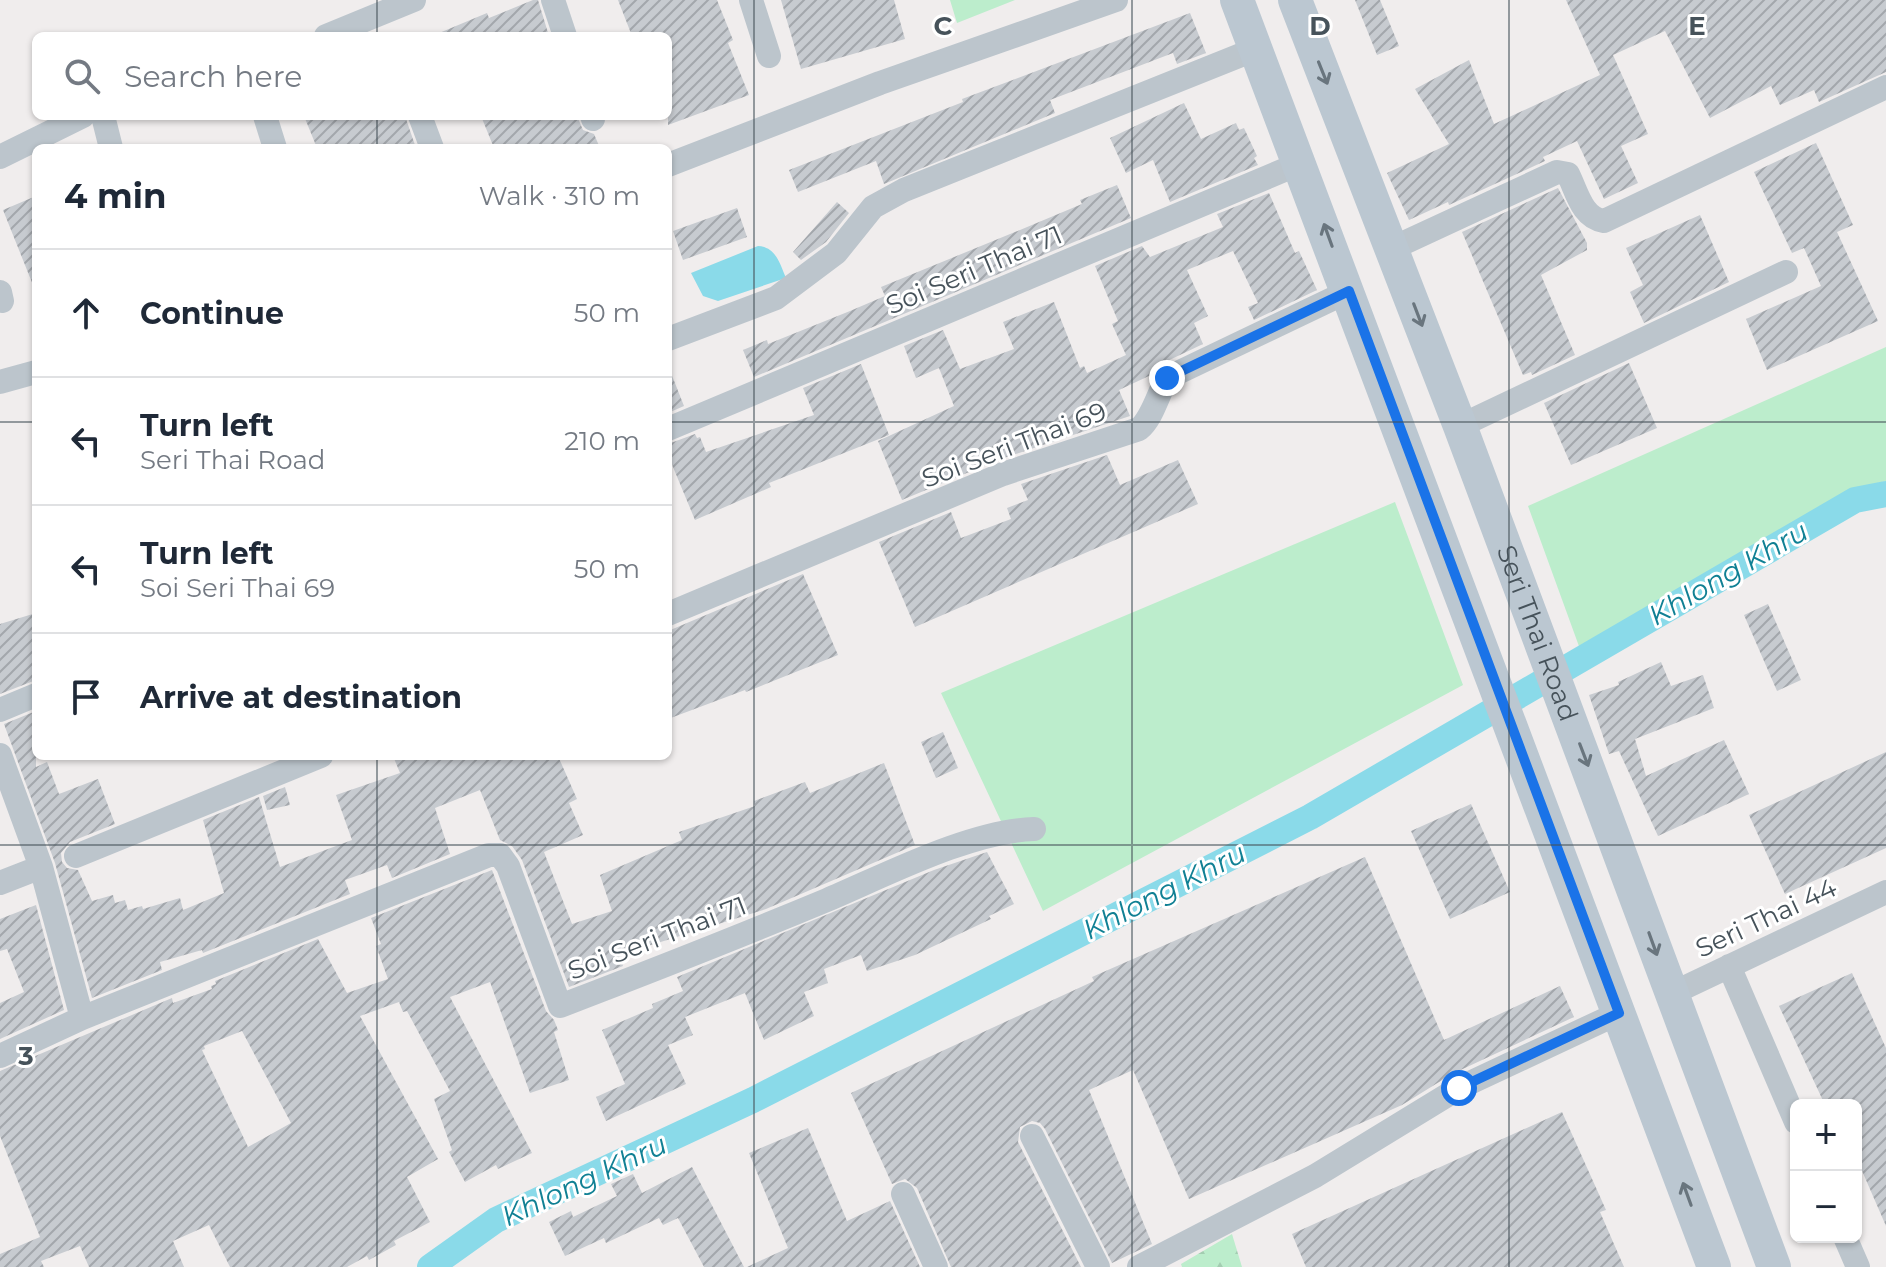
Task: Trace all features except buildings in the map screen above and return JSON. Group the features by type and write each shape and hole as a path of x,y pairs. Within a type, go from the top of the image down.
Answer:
{"main road":[{"path":"1237,0 1543,809 1710,1266"},
{"name":"Seri Thai Road","path":"1295,0 1393,248 1774,1267"}],"street":[{"path":"348,32 386,25 414,0"},
{"path":"553,0 564,32"},
{"path":"751,0 769,56"},
{"path":"672,163 880,83 1116,0"},
{"path":"672,337 776,298 836,253 873,207 904,190 1256,49"},
{"path":"1393,248 1557,172 1568,174 1588,214 1604,221 1886,87"},
{"path":"0,157 75,120"},
{"path":"104,120 110,144"},
{"path":"266,120 274,144"},
{"path":"422,120 430,144"},
{"name":"Soi Seri Thai 71","path":"672,427 1301,163"},
{"path":"1460,426 1786,272"},
{"name":"Soi Seri Thai 69","path":"672,612 1003,474 1139,429 1151,417 1155,400 1167,378 1349,291"},
{"path":"0,382 32,373"},
{"path":"0,710 32,697"},
{"path":"0,755 41,867 82,1018"},
{"path":"76,856 311,760"},
{"name":"Soi Seri Thai 71","path":"0,1056 82,1018 489,855 500,855 508,866 560,1006 706,951 923,858 1012,830 1034,829"},
{"path":"0,883 41,867"},
{"name":"Seri Thai 44","path":"1671,994 1886,892"},
{"path":"1729,966 1790,1108"},
{"path":"1139,1267 1315,1176 1459,1088 1619,1013"},
{"path":"1032,1136 1098,1267"},
{"path":"903,1194 936,1267"},
{"path":"1848,1243 1858,1267"}],"green space":[{"path":"950,0 1015,0 957,23"},
{"path":"1886,347 1886,481 1850,490 1580,649 1528,506"},
{"path":"1395,502 1463,685 1043,911 941,693"},
{"path":"1232,1234 1242,1267 1182,1267 1181,1264"}],"water":[{"path":"758,246 773,253 786,278 718,301 703,296 691,273"}],"waterway":[{"name":"Khlong Khru","path":"430,1267 496,1220 753,1100 1310,817 1855,500 1886,494"}],"route":[{"path":"1167,378 1349,291 1619,1013 1459,1088"}]}
